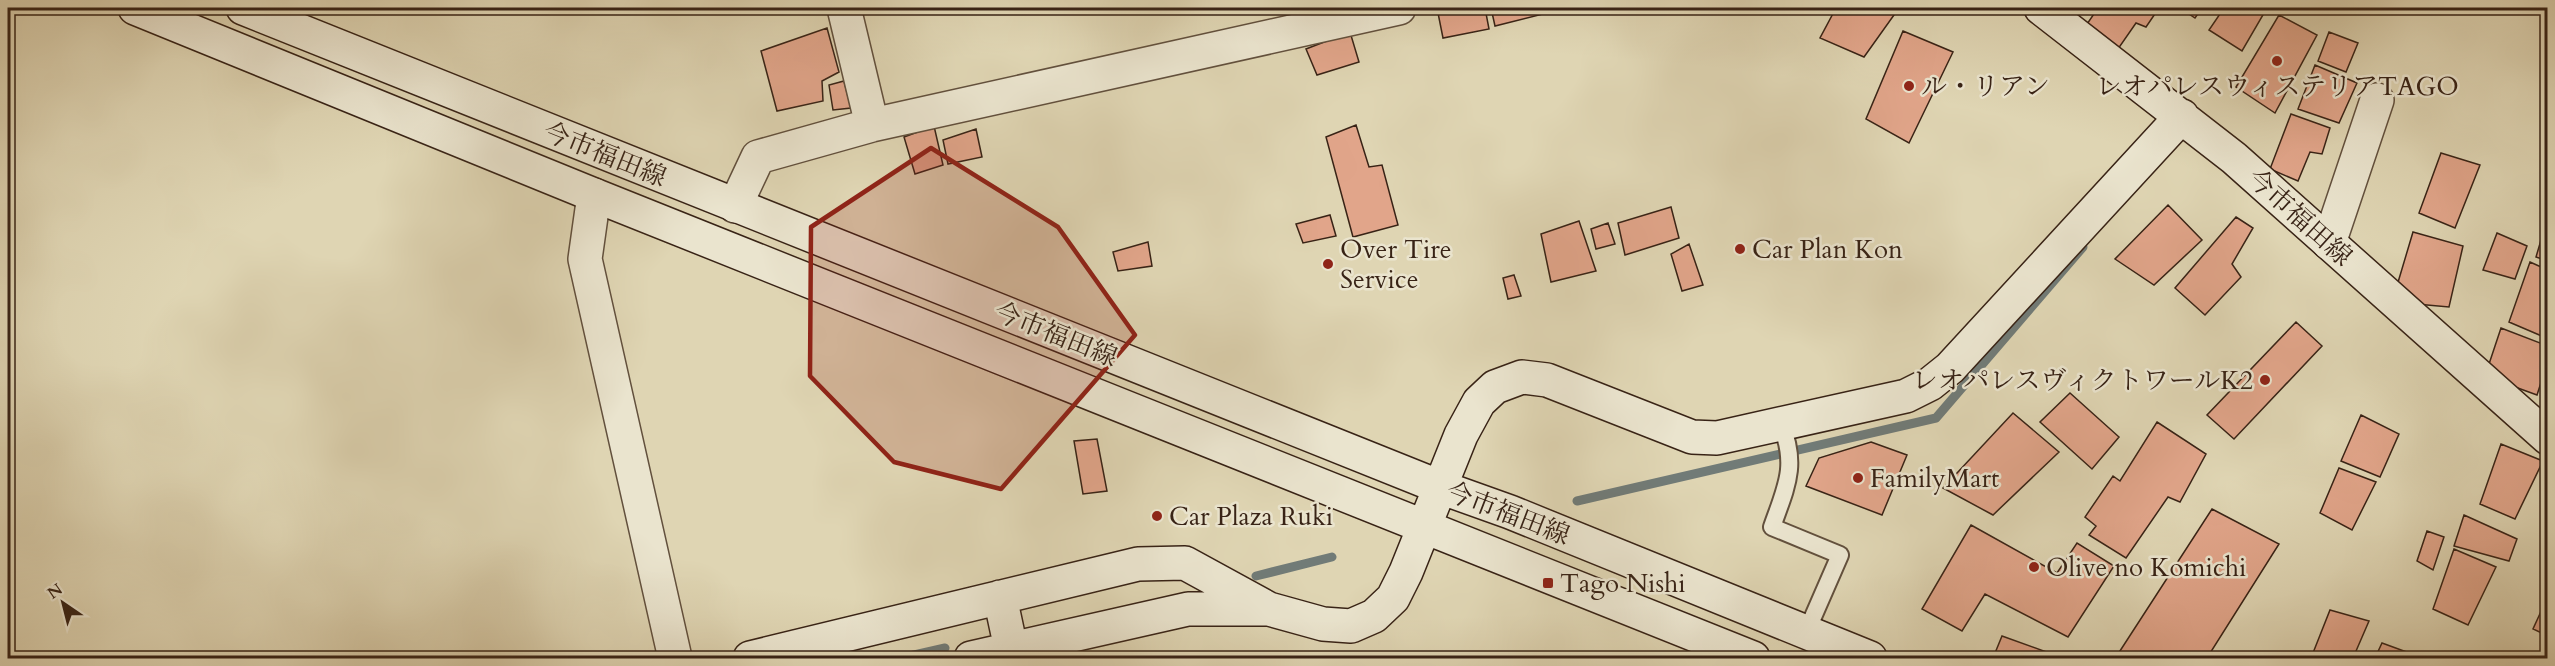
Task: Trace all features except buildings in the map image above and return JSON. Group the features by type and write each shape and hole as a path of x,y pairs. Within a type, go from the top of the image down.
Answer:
{"main road":[{"name":"今市福田線","path":"135,8 594,195 1753,658"},
{"name":"今市福田線","path":"243,8 1440,487 1510,512 1870,658"},
{"path":"844,8 872,125"},
{"path":"735,206 758,157 872,125 1399,8"},
{"name":"今市福田線","path":"2041,8 2234,158 2547,438"},
{"path":"2329,243 2377,100"},
{"path":"750,658 1138,564 1185,563 1269,609 1323,624 1351,626 1374,616 1393,598 1406,572 1461,435 1479,402 1495,387 1522,377 1548,380 1692,437 1786,440 1906,396 1930,384 1950,368 2182,116"},
{"path":"594,195 585,259 675,658"},
{"path":"1000,597 1012,654"},
{"path":"970,658 1012,654 1188,609 1269,609"}],"lane":[{"path":"1786,440 1791,472 1772,527 1840,555 1806,633"}],"highlighted area":[{"path":"931,148 1058,227 1135,335 1001,489 894,462 810,376 811,227"}],"waterway":[{"path":"1577,501 1936,418 2083,247"},
{"path":"1256,576 1332,557"},
{"path":"901,658 945,648"}],"place":[{"name":"レオパレスウィステリアTAGO","path":"2277,61"},
{"name":"ル・リアン","path":"1909,86"},
{"name":"Car Plan Kon","path":"1740,249"},
{"name":"Over Tire Service","path":"1328,264"},
{"name":"レオパレスヴィクトワールK2","path":"2265,380"},
{"name":"FamilyMart","path":"1858,478"},
{"name":"Car Plaza Ruki","path":"1157,516"},
{"name":"Olive no Komichi","path":"2034,567"},
{"name":"Tago Nishi","path":"1548,583"}]}
